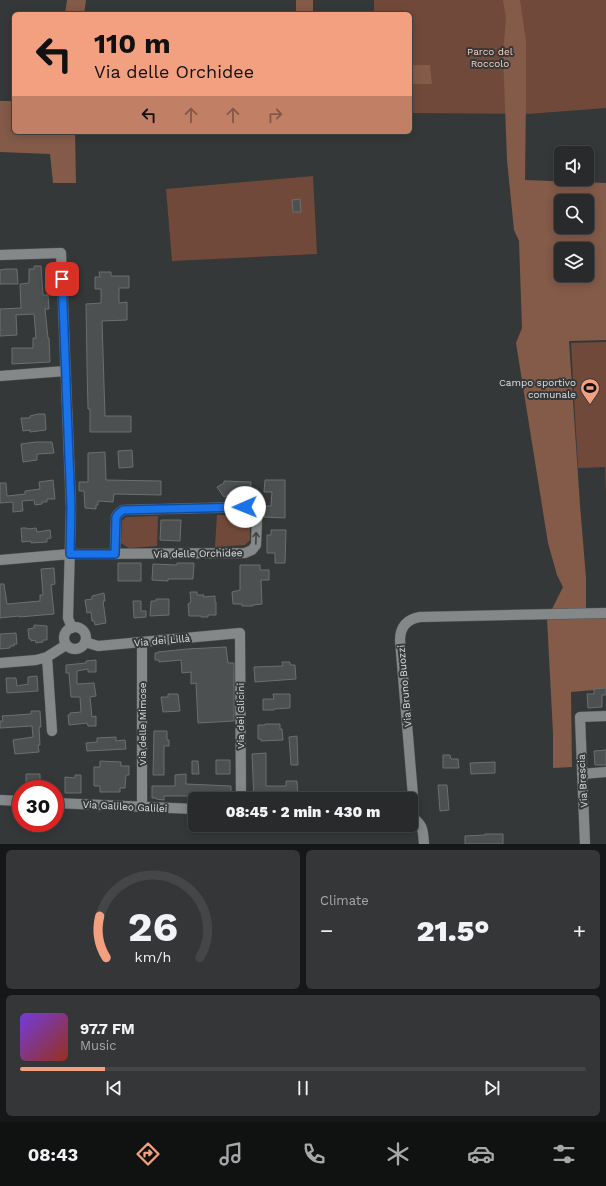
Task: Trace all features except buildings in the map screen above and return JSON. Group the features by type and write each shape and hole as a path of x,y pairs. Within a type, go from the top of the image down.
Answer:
{"street":[{"path":"0,255 61,253 71,508 68,618 72,628"},
{"path":"0,376 66,371"},
{"name":"Via delle Orchidee","path":"0,560 70,554 115,554 249,552 256,545 256,515 252,509 245,507 123,510 116,517 115,554"},
{"name":"Via Bruno Buozzi","path":"413,792 400,640 401,631 405,624 412,619 420,617 606,613"},
{"path":"79,628 86,635 85,642 81,647 75,650 72,649 66,646 64,642 64,635 68,629 79,628"},
{"name":"Via dei Lillà","path":"85,642 98,646 240,633"},
{"name":"Via dei Glicini","path":"240,633 241,792"},
{"name":"Via delle Mimose","path":"142,642 142,806"},
{"path":"0,663 36,660 47,657 66,646"},
{"path":"47,657 52,731"},
{"name":"Via Brescia","path":"585,844 580,717 606,716"},
{"path":"582,774 606,772"},
{"path":"0,800 12,801"},
{"name":"Via Galileo Galilei","path":"64,803 188,809"},
{"path":"418,823 421,826 424,844"}],"green space":[{"name":"Parco del Roccolo","path":"374,0 606,0 606,108 527,114 412,113 412,12 374,12"},
{"path":"313,176 317,254 172,261 166,189"},
{"name":"Campo sportivo comunale","path":"606,342 606,494 605,467 578,468 571,343"},
{"path":"217,515 246,515 250,519 250,540 245,545 215,547"},
{"path":"158,516 157,546 129,548 121,543 122,521 126,517"}],"shaded area":[{"path":"67,0 86,0 84,12 65,12"},
{"path":"296,0 313,0 313,12 296,12"},
{"path":"503,0 520,0 526,41 525,180 554,181 554,186 594,186 594,183 606,183 606,340 569,341 586,578 586,618 606,617 606,689 571,692 572,767 553,768 553,733 547,619 563,587 557,575 548,543 516,343 522,328 519,241 514,230 507,160 503,53 506,18"},
{"path":"412,65 430,65 432,84 412,84"},
{"path":"0,101 12,101 12,134 75,134 76,183 53,183 50,154 0,152"}],"place":[{"name":"Campo sportivo comunale","path":"590,405"}],"route":[{"path":"62,279 71,508 70,554 115,554 115,521 120,511 123,510 245,507"}]}
